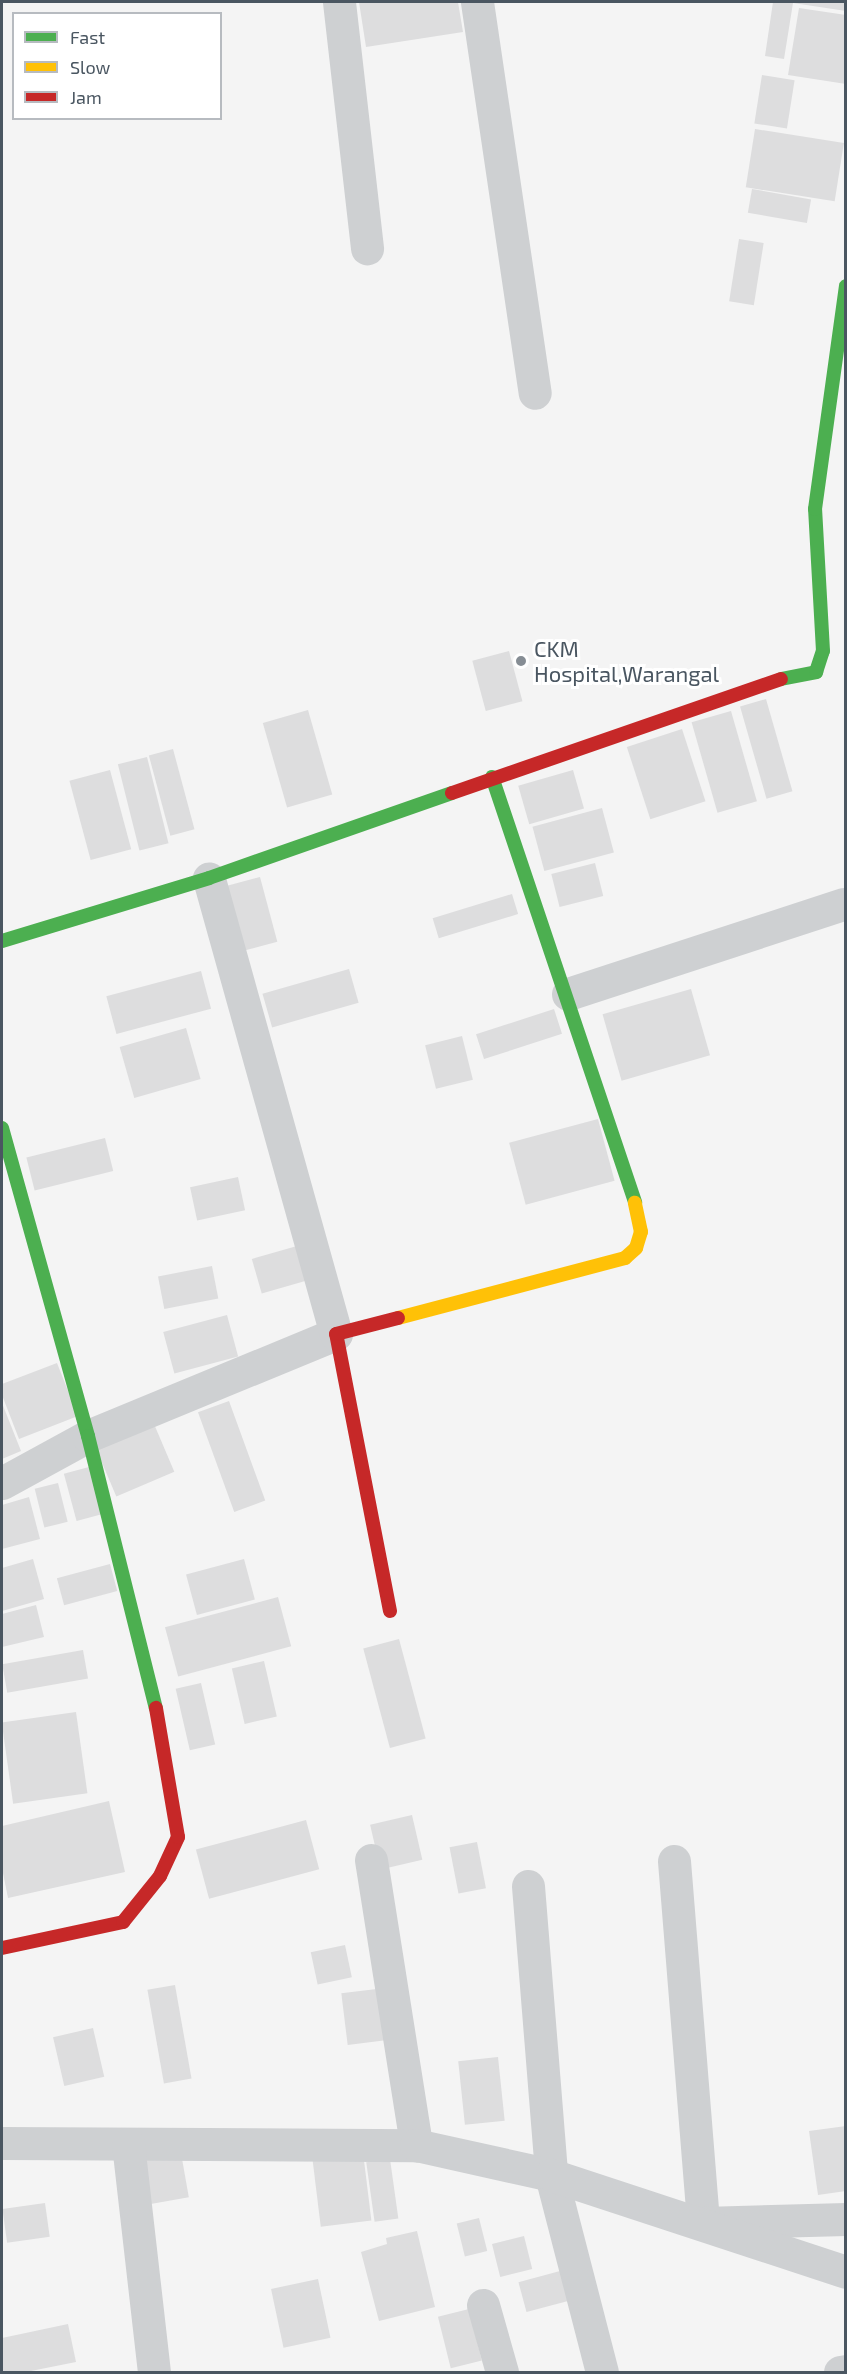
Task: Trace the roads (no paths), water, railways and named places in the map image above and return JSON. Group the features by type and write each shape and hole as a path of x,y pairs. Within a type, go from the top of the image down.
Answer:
{"street":[{"path":"339,2 368,248"},
{"path":"477,2 535,393"},
{"path":"2,941 209,878 774,680 816,672 822,651 815,509 846,286"},
{"path":"2,1483 87,1436 336,1334 625,1258 636,1248 641,1232 632,1187 568,994 492,777"},
{"path":"209,878 336,1334 390,1611"},
{"path":"568,994 844,904"},
{"path":"2,1128 87,1436 154,1693 178,1837 160,1876 123,1923 2,1948"},
{"path":"371,1860 416,2145"},
{"path":"674,1861 703,2223"},
{"path":"528,1886 551,2175 602,2373"},
{"path":"2,2143 416,2145 551,2175 703,2223 846,2272"},
{"path":"128,2144 154,2373"},
{"path":"703,2223 846,2219"},
{"path":"483,2305 502,2373"},
{"path":"840,2373 846,2371"}],"place":[{"name":"CKM Hospital,Warangal","path":"521,661"}]}
